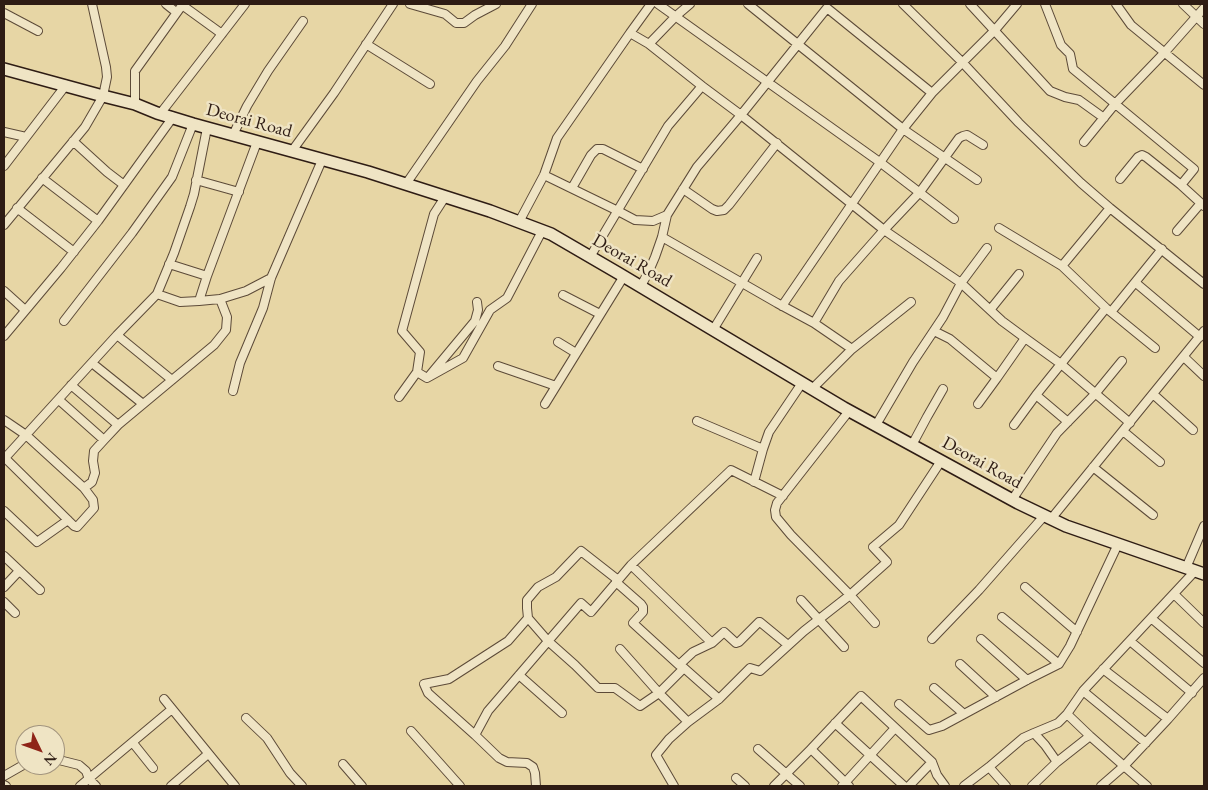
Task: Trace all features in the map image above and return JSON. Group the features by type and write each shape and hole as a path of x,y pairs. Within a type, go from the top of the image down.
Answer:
{"street":[{"path":"4,225 85,127 103,96 107,78 106,67 93,4"},
{"path":"166,4 176,12"},
{"path":"135,104 135,70 182,4 222,34"},
{"path":"292,151 334,93 393,4"},
{"path":"410,4 445,14 456,23 464,23 496,4"},
{"path":"406,184 477,81 505,46 532,4"},
{"path":"519,222 544,175 557,138 651,4"},
{"path":"658,4 881,163 954,220"},
{"path":"649,44 690,4"},
{"path":"748,4 903,129 977,180"},
{"path":"903,4 962,62 1019,123 1081,183 1204,284"},
{"path":"970,4 1050,91 1079,100 1104,118"},
{"path":"782,306 903,129 932,93 995,30 1017,4"},
{"path":"1045,4 1061,45 1070,54 1073,69 1194,169 1181,185"},
{"path":"1116,4 1131,25 1204,85"},
{"path":"1183,4 1204,24"},
{"path":"160,114 243,5"},
{"path":"641,286 662,237 667,215 697,167 798,44 825,6 932,93"},
{"path":"1084,142 1115,104 1204,8"},
{"path":"4,13 38,32"},
{"path":"233,135 247,106 268,71 303,21"},
{"path":"630,33 649,44 741,114 884,230 960,283 990,310 1060,364 1130,423"},
{"path":"366,44 430,84"},
{"name":"Deorai Road","path":"4,68 135,104 193,124 368,172 551,234 849,411 1012,500 1066,526 1195,571"},
{"path":"4,166 66,85"},
{"path":"590,257 668,126 702,86"},
{"path":"4,336 74,252 173,118"},
{"path":"64,321 132,233 172,177 193,124"},
{"path":"4,420 26,435 84,488 93,500 94,508 77,527 4,459 26,435 59,400 117,335 157,294 190,207 207,128"},
{"path":"4,132 26,137"},
{"path":"814,323 839,281 920,192 959,138 967,135 983,145"},
{"path":"73,141 124,186"},
{"path":"199,302 258,142"},
{"path":"683,189 712,209 717,211 724,210 777,143"},
{"path":"572,188 591,155 597,149 603,148 643,169"},
{"path":"1120,179 1142,155 1181,185 1202,205 1177,231"},
{"path":"233,391 240,363 263,308 271,278 322,160"},
{"path":"544,175 635,220 653,221 667,215"},
{"path":"42,178 98,221"},
{"path":"196,180 239,192"},
{"path":"399,397 418,372 420,352 402,331 434,214 445,197"},
{"path":"17,208 74,252"},
{"path":"1062,266 1110,208"},
{"path":"998,228 1062,266 1109,310 1154,348"},
{"path":"427,378 463,358 490,310 507,298 542,231"},
{"path":"662,237 814,323 852,350"},
{"path":"876,425 913,362 943,317 960,283 987,248"},
{"path":"1014,425 1060,364 1136,282 1162,249"},
{"path":"712,330 757,258"},
{"path":"169,264 207,276"},
{"path":"990,310 1019,274"},
{"path":"545,404 624,276"},
{"path":"157,294 180,302 220,300 246,291 271,278"},
{"path":"932,639 1093,467 1202,334 1136,282"},
{"path":"4,292 25,310"},
{"path":"563,295 600,314"},
{"path":"84,488 92,482 95,473 94,451 118,425 214,345 226,330 227,317 220,300"},
{"path":"427,378 475,321 478,302"},
{"path":"812,389 852,350 911,302"},
{"path":"934,331 950,339 997,378"},
{"path":"117,335 172,380"},
{"path":"978,404 1025,338"},
{"path":"558,342 576,353"},
{"path":"1184,357 1204,376"},
{"path":"1012,500 1057,433 1095,394 1122,361"},
{"path":"92,363 143,404"},
{"path":"498,366 556,386"},
{"path":"418,372 427,378"},
{"path":"754,482 770,432 802,383"},
{"path":"71,386 118,425"},
{"path":"912,445 943,389"},
{"path":"1153,394 1193,430"},
{"path":"1036,395 1068,422"},
{"path":"59,400 104,440"},
{"path":"849,411 777,502 775,510 776,517 874,623"},
{"path":"697,421 763,449"},
{"path":"1123,432 1160,462"},
{"path":"674,786 656,755 669,739 719,699 750,668 760,671 804,631 850,595 887,562 873,547 899,526 941,461"},
{"path":"1093,467 1153,514"},
{"path":"475,736 488,711 581,603 592,612 631,565 730,470 783,496"},
{"path":"4,511 37,542 68,520"},
{"path":"964,786 1023,738 1058,723 1067,714 1083,691 1195,571 1204,526"},
{"path":"899,704 929,730 942,726 1059,664 1077,632 1118,544"},
{"path":"719,699 681,667 633,623 643,612 643,607 617,581 581,550 556,577 538,587 527,600 528,618 548,641 598,688 615,688 640,706 659,693 681,667 693,652 712,643 724,632 736,643 760,622 788,645"},
{"path":"4,556 40,590"},
{"path":"631,565 712,643"},
{"path":"4,587 19,571"},
{"path":"1025,587 1077,632"},
{"path":"1174,594 1204,622"},
{"path":"801,600 844,647"},
{"path":"4,602 15,613"},
{"path":"1002,617 1059,664"},
{"path":"528,618 508,641 449,679 424,684 428,693 498,758 508,762 527,763 533,767 536,786"},
{"path":"1152,618 1204,664"},
{"path":"981,639 1027,680"},
{"path":"1130,641 1192,693"},
{"path":"620,649 688,722"},
{"path":"960,664 996,697"},
{"path":"1104,670 1168,719"},
{"path":"519,675 562,713"},
{"path":"1101,786 1146,743 1204,678"},
{"path":"934,688 964,714"},
{"path":"1083,691 1146,743"},
{"path":"774,786 861,696 932,762 945,786"},
{"path":"164,699 234,786"},
{"path":"80,786 172,709"},
{"path":"1067,714 1147,786"},
{"path":"246,718 267,738 290,773 302,786"},
{"path":"834,723 904,786"},
{"path":"811,749 845,785 895,728"},
{"path":"411,731 460,786"},
{"path":"1034,733 1057,762"},
{"path":"1032,786 1057,762 1090,736"},
{"path":"132,743 153,768"},
{"path":"758,749 800,786"},
{"path":"171,786 208,754"},
{"path":"65,762 79,765 86,771 89,779 96,786"},
{"path":"909,786 932,762"},
{"path":"343,764 362,786"},
{"path":"989,767 1006,786"},
{"path":"4,776 15,770"},
{"path":"736,778 745,786"}]}
